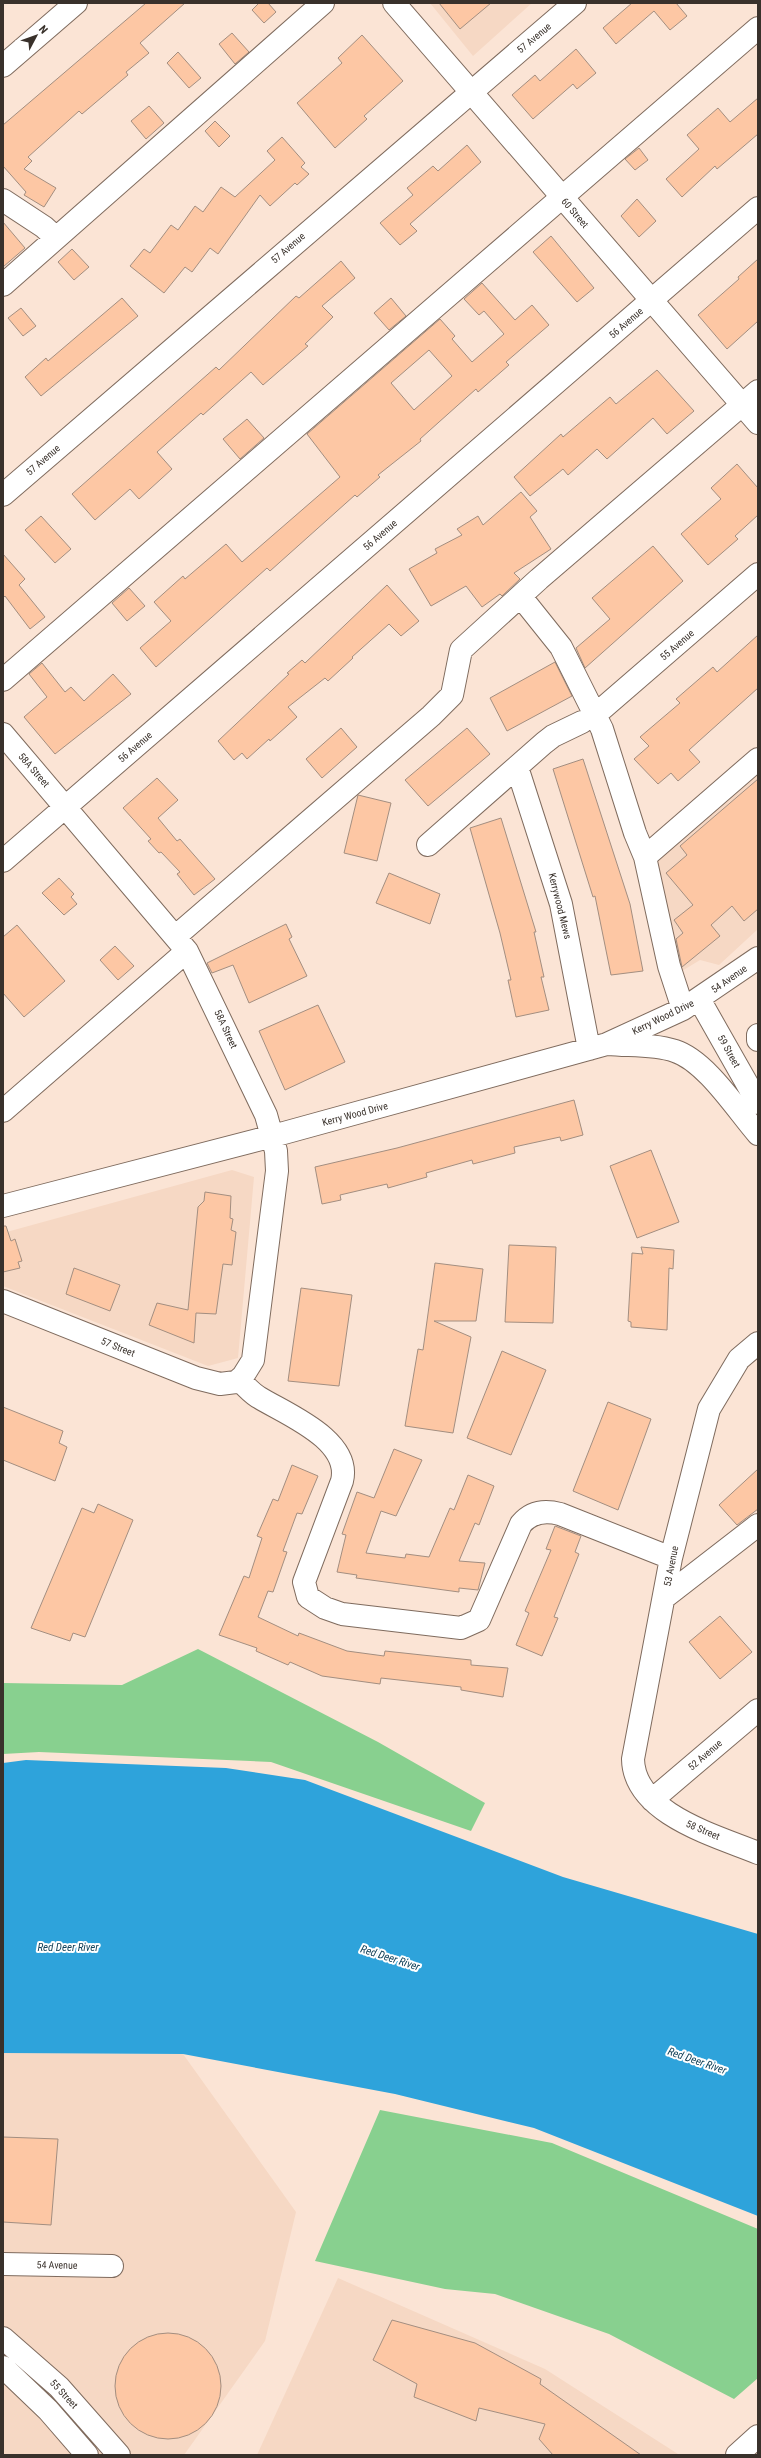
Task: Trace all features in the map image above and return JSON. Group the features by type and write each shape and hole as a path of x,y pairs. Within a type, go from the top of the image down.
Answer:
{"street":[{"path":"3,66 76,3"},
{"path":"3,285 55,237 323,3"},
{"name":"60 Street","path":"394,3 651,300 750,397 758,423"},
{"name":"57 Avenue","path":"3,495 470,91 575,3"},
{"path":"3,680 758,28"},
{"path":"3,200 44,227 55,237"},
{"name":"56 Avenue","path":"3,861 758,208"},
{"path":"3,1111 452,695 461,650 521,598 539,579 750,397"},
{"name":"55 Avenue","path":"589,719 758,574"},
{"name":"59 Street","path":"521,598 561,647 645,857 670,966 691,1004 758,1104"},
{"path":"428,845 553,736 589,719"},
{"name":"58A Street","path":"3,734 66,806 182,944 266,1115 273,1136 277,1172 254,1350 249,1368 237,1381"},
{"path":"645,857 758,759"},
{"name":"Kerrywood Mews","path":"517,767 561,904 598,1046"},
{"name":"54 Avenue","path":"691,1004 758,958"},
{"name":"Kerry Wood Drive","path":"3,1206 273,1136 598,1046 691,1004"},
{"path":"758,1035 758,1040"},
{"path":"598,1046 664,1048 687,1057 714,1082 758,1134"},
{"name":"57 Street","path":"3,1301 196,1378 220,1384 237,1381"},
{"name":"53 Avenue","path":"652,1800 636,1777 632,1759 665,1598 671,1558 709,1409 739,1359 758,1343"},
{"path":"237,1381 259,1397 308,1424 323,1437 340,1460 344,1475 304,1582 308,1598 325,1608 342,1614 461,1628 468,1626 479,1620 521,1524 530,1515 546,1511 560,1514 671,1558"},
{"path":"665,1598 758,1525"},
{"name":"52 Avenue","path":"652,1800 758,1710"},
{"name":"58 Street","path":"652,1800 678,1819 758,1853"},
{"name":"54 Avenue","path":"3,2264 112,2266"},
{"name":"55 Street","path":"3,2338 59,2388 119,2455"},
{"path":"3,2367 39,2400 87,2455"},
{"path":"737,2455 758,2436"}],"shaded area":[{"path":"430,3 532,3 473,56"},
{"path":"758,763 758,929 719,965 700,960 682,971 643,856"},
{"path":"232,1170 254,1177 238,1358 208,1366 3,1286 3,1233"},
{"path":"3,2053 183,2054 296,2212 265,2341 184,2455 3,2455"},
{"path":"338,2278 545,2369 678,2454 257,2455"}],"green space":[{"path":"198,1649 378,1742 485,1803 471,1831 271,1762 39,1752 3,1754 3,1683 122,1685"},
{"path":"380,2110 552,2143 758,2229 758,2378 734,2399 609,2334 495,2294 445,2289 315,2261"}],"water":[{"name":"Red Deer River","path":"26,1760 226,1768 305,1780 563,1877 758,1934 758,2216 534,2128 395,2094 183,2054 3,2053 3,1763"}],"building":[{"path":"146,3 185,3 140,43 149,53 126,72 128,75 82,114 79,111 28,157 32,161 24,169 56,188 44,207 24,195 26,192 3,166 3,125"},
{"path":"259,3 268,3 276,12 264,23 252,10"},
{"path":"439,3 491,3 460,29"},
{"path":"632,3 676,3 687,16 670,30 654,11 616,44 603,28"},
{"path":"232,33 249,52 235,64 219,44"},
{"path":"362,35 403,81 364,116 367,119 335,148 297,103 342,63 338,58"},
{"path":"576,49 596,73 577,89 573,84 533,119 512,95 535,75 540,81"},
{"path":"178,52 201,78 189,88 167,63"},
{"path":"758,98 758,134 717,169 715,166 682,197 666,179 699,149 687,135 718,108 730,122"},
{"path":"149,106 164,123 146,139 131,121"},
{"path":"215,121 230,136 219,147 205,131"},
{"path":"282,137 305,163 301,167 309,174 297,185 295,183 270,206 260,195 218,254 210,248 192,272 185,267 164,293 130,266 144,249 150,253 171,225 178,230 195,206 203,212 221,187 235,197 275,160 267,151"},
{"path":"467,145 481,162 410,224 417,231 400,245 380,223 413,195 407,188 433,166 438,171"},
{"path":"639,148 648,160 635,170 625,159"},
{"path":"637,199 656,221 639,237 621,216"},
{"path":"3,222 25,248 3,267"},
{"path":"551,236 594,288 577,302 533,252"},
{"path":"72,249 89,267 74,280 58,262"},
{"path":"758,259 758,321 727,349 698,315 739,279 738,277"},
{"path":"341,261 355,278 322,306 333,317 305,344 308,346 263,385 251,372 203,415 201,413 157,452 172,469 139,499 130,489 95,520 72,494 216,367 219,370 296,296 299,298"},
{"path":"482,283 515,320 532,305 549,325 506,362 509,365 478,392 476,389 420,439 421,441 378,475 380,477 357,497 355,495 270,571 267,568 156,667 140,648 171,621 154,602 183,576 185,579 226,544 242,562 340,477 307,434 440,319 455,336 452,339 472,362 504,334 484,311 479,315 464,299","holes":["429,350 452,376 414,410 391,383"]},
{"path":"122,298 138,316 41,396 25,377 46,358 48,361"},
{"path":"391,298 406,316 389,330 374,313"},
{"path":"21,308 36,326 23,336 8,318"},
{"path":"657,370 694,411 667,434 653,418 607,459 597,449 568,475 563,469 530,496 514,477 561,434 563,437 610,397 616,404"},
{"path":"247,419 264,438 240,459 223,439"},
{"path":"737,464 758,488 758,515 735,536 738,539 708,565 681,534 721,499 711,488"},
{"path":"521,492 537,511 530,517 551,549 514,573 520,579 502,596 500,594 482,607 466,586 431,606 409,569 437,553 435,549 462,535 457,529 478,516 483,525"},
{"path":"41,516 71,549 55,563 25,530"},
{"path":"653,546 683,581 585,668 576,648 610,619 592,598"},
{"path":"3,554 25,579 19,585 45,617 30,629 5,596 3,598"},
{"path":"387,585 419,621 401,636 389,624 328,681 325,678 288,707 297,717 270,741 269,739 247,759 242,753 234,760 218,741 289,674 287,673 302,660 305,663"},
{"path":"129,588 145,606 127,621 112,603"},
{"path":"758,635 758,688 689,750 700,762 678,781 671,773 658,784 634,759 649,746 640,737 680,703 676,699 713,667 717,672"},
{"path":"555,662 572,696 507,731 490,698"},
{"path":"42,663 65,692 71,687 84,701 113,674 131,694 55,754 24,717 47,697 29,674"},
{"path":"341,728 357,747 322,778 306,759"},
{"path":"467,728 490,754 428,806 405,780"},
{"path":"583,759 630,904 643,971 611,975 595,896 593,897 553,769"},
{"path":"157,778 178,800 158,818 177,841 180,839 215,879 194,895 177,874 180,872 148,841 151,839 123,808"},
{"path":"758,779 758,909 744,921 732,906 711,925 720,936 682,967 676,939 683,933 674,920 693,905 666,873 687,855 680,846"},
{"path":"358,795 391,803 377,861 344,853"},
{"path":"501,818 536,932 534,932 544,977 541,977 549,1010 516,1017 508,980 511,980 500,933 470,828"},
{"path":"389,873 440,894 430,924 376,903"},
{"path":"59,878 74,894 71,897 77,904 64,915 42,893"},
{"path":"286,924 292,937 289,939 307,976 249,1003 233,965 212,973 207,963"},
{"path":"17,925 65,981 24,1017 3,993 3,937"},
{"path":"115,946 134,966 118,980 100,960"},
{"path":"318,1005 345,1062 285,1090 259,1031"},
{"path":"574,1100 583,1135 561,1141 560,1137 514,1147 515,1153 473,1164 472,1160 426,1173 427,1177 388,1188 387,1184 340,1195 341,1200 322,1204 315,1167 397,1148"},
{"path":"651,1150 679,1222 637,1238 610,1166"},
{"path":"205,1192 231,1196 230,1218 233,1219 231,1230 236,1232 232,1265 223,1264 216,1314 196,1313 194,1343 149,1325 157,1303 188,1310 198,1207 204,1201"},
{"path":"3,1226 6,1226 11,1241 15,1239 22,1261 18,1262 20,1268 3,1272"},
{"path":"509,1245 556,1247 553,1323 505,1322"},
{"path":"641,1247 674,1250 673,1269 669,1268 667,1330 631,1327 631,1322 628,1321 632,1253 643,1254"},
{"path":"435,1263 483,1269 476,1321 434,1321 471,1337 453,1433 405,1426 418,1349 423,1350"},
{"path":"74,1268 120,1285 110,1311 66,1294"},
{"path":"301,1288 352,1295 339,1386 288,1381"},
{"path":"502,1351 546,1370 511,1455 467,1438"},
{"path":"608,1402 651,1419 618,1510 573,1491"},
{"path":"3,1407 63,1431 59,1443 67,1447 55,1481 3,1460"},
{"path":"394,1449 422,1460 396,1516 381,1511 366,1553 405,1558 406,1554 429,1557 450,1508 454,1510 468,1475 494,1486 479,1525 475,1523 459,1561 485,1563 478,1590 459,1588 459,1592 356,1578 357,1575 337,1572 346,1535 342,1534 357,1492 374,1498"},
{"path":"292,1465 318,1476 302,1514 297,1513 283,1551 287,1552 273,1592 268,1591 258,1617 298,1636 299,1633 347,1651 384,1656 385,1651 471,1660 471,1665 508,1668 503,1697 461,1690 461,1687 381,1678 380,1684 322,1676 290,1662 288,1665 256,1651 257,1648 219,1635 244,1576 249,1578 262,1538 257,1536 273,1499 278,1501"},
{"path":"758,1469 758,1509 737,1525 719,1505"},
{"path":"98,1504 133,1520 85,1637 73,1633 70,1641 31,1628 82,1508 94,1513"},
{"path":"555,1526 581,1536 575,1552 579,1554 554,1617 558,1618 542,1656 516,1645 529,1613 525,1611 551,1550 546,1549"},
{"path":"720,1616 752,1652 720,1679 689,1642"},
{"path":"3,2137 58,2139 51,2225 3,2222"},
{"path":"392,2320 475,2343 541,2379 540,2384 641,2455 553,2455 539,2439 545,2424 479,2408 476,2421 414,2397 417,2384 373,2360"},
{"path":"168,2333 188,2337 205,2349 217,2366 221,2386 217,2406 205,2423 188,2435 168,2439 148,2435 131,2423 119,2406 115,2386 119,2366 131,2349 148,2337"}]}
